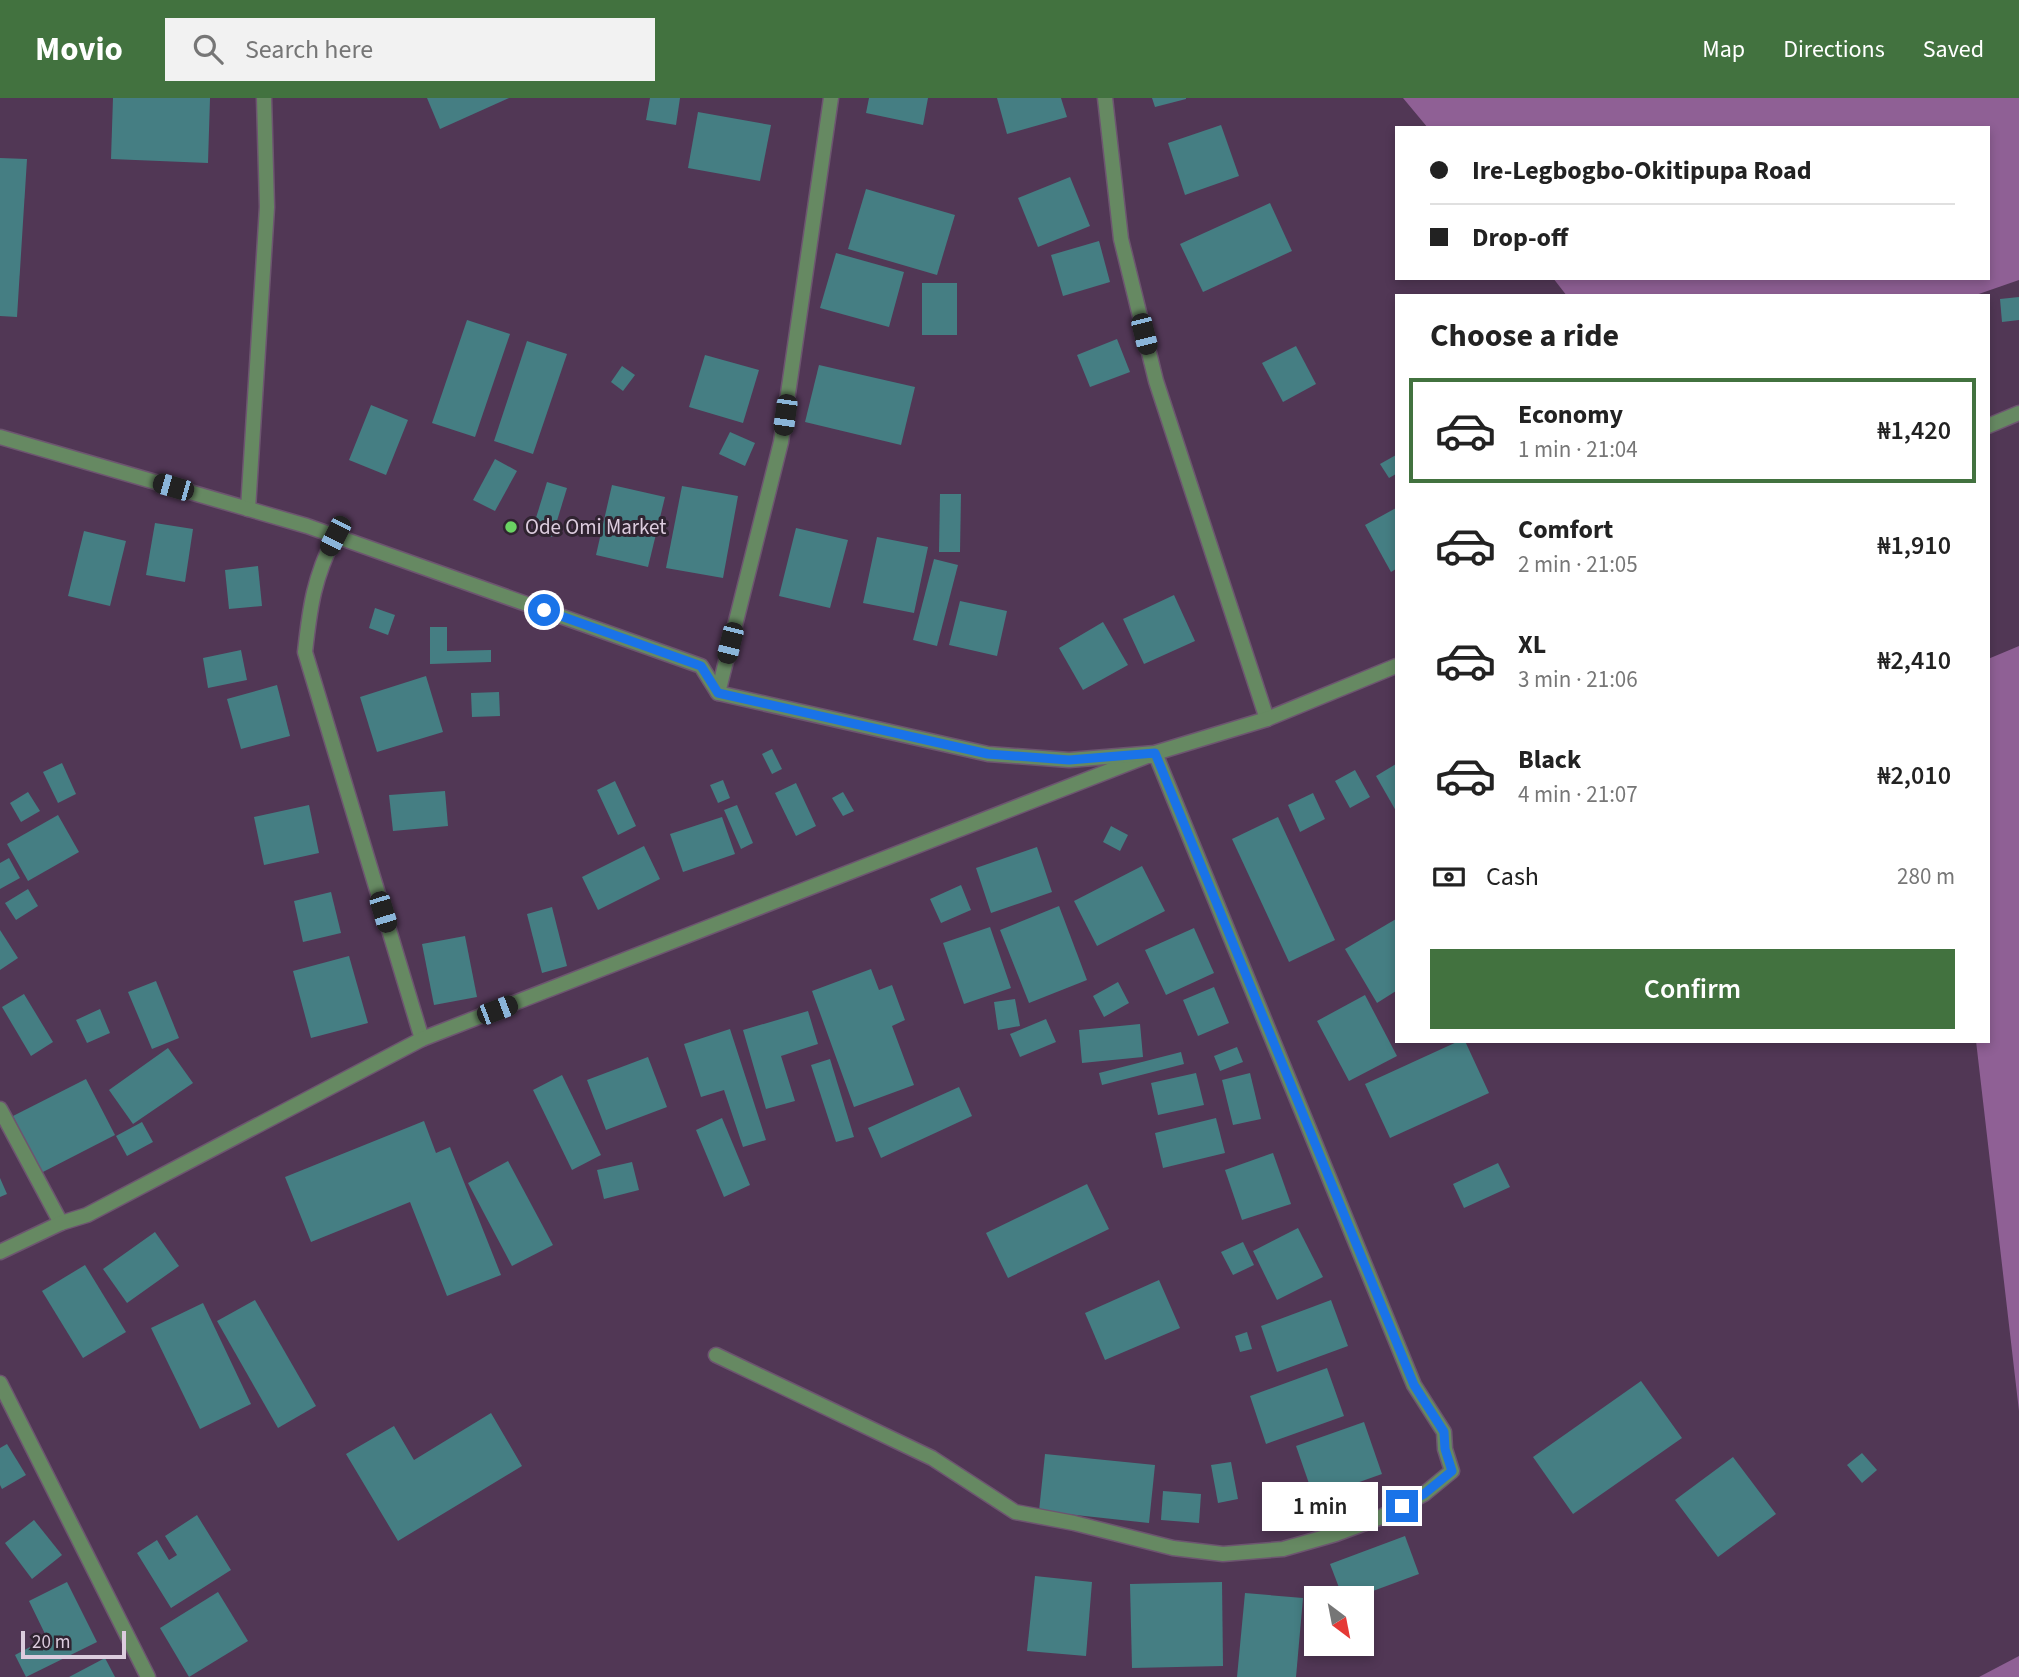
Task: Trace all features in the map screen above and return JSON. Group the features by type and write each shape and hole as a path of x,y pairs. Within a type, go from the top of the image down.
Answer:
{"street":[{"path":"248,509 267,207 264,98"},
{"path":"718,693 781,442 831,98"},
{"path":"1105,98 1121,239 1156,381 1267,719"},
{"path":"1990,425 2019,413"},
{"path":"0,437 335,536 701,666 718,693 988,754 1069,760 1155,753"},
{"path":"335,536 321,563 310,601 305,652 422,1039"},
{"path":"0,1252 61,1223 87,1215 422,1039 1155,753 1267,719 1395,666"},
{"path":"716,1355 932,1458 1015,1512 1074,1523 1173,1548 1223,1554 1283,1549 1380,1518 1424,1494 1452,1471 1445,1449 1444,1432 1414,1385 1155,753"},
{"path":"0,1108 61,1223"},
{"path":"0,1383 148,1677"}],"shaded area":[{"path":"1403,98 2019,98 2019,280 1979,294 1565,294 1555,280 1990,280 1990,126 1426,126"},
{"path":"2019,646 2019,1411 1976,1043 1990,1043 1990,658"},
{"path":"2019,1656 2019,1677 1979,1677"}],"building":[{"path":"113,98 210,98 208,163 111,159"},
{"path":"427,98 509,98 440,129"},
{"path":"650,98 680,98 676,125 646,120"},
{"path":"869,98 928,98 923,125 866,113"},
{"path":"997,98 1061,98 1067,117 1007,134"},
{"path":"1152,98 1186,98 1186,99 1155,107"},
{"path":"698,112 771,125 760,181 688,168"},
{"path":"1221,125 1239,176 1185,195 1168,143"},
{"path":"0,158 27,159 17,317 0,316"},
{"path":"1070,177 1090,226 1038,247 1018,198"},
{"path":"866,189 955,215 937,275 848,249"},
{"path":"1270,203 1292,251 1203,292 1180,244"},
{"path":"1099,241 1110,282 1063,296 1051,255"},
{"path":"836,253 904,272 889,327 820,308"},
{"path":"922,283 957,283 957,335 922,335"},
{"path":"2019,297 2019,320 2002,322 2000,299"},
{"path":"467,320 510,334 475,437 432,423"},
{"path":"1117,339 1130,372 1090,387 1077,355"},
{"path":"527,341 567,354 533,454 494,441"},
{"path":"1296,346 1316,384 1283,402 1262,363"},
{"path":"705,355 759,370 743,423 689,407"},
{"path":"819,365 915,387 901,445 805,422"},
{"path":"622,366 635,375 623,391 611,382"},
{"path":"371,405 408,420 386,475 349,460"},
{"path":"730,432 755,443 745,466 719,454"},
{"path":"1395,456 1395,475 1389,478 1380,464"},
{"path":"495,459 517,471 495,511 473,500"},
{"path":"547,482 567,488 552,537 532,531"},
{"path":"612,485 665,497 648,567 596,555"},
{"path":"682,486 738,496 723,578 666,568"},
{"path":"940,494 961,494 960,552 939,552"},
{"path":"1395,509 1395,570 1391,572 1365,525"},
{"path":"155,523 193,529 185,582 146,575"},
{"path":"796,528 848,540 830,608 779,596"},
{"path":"84,531 126,541 110,606 68,596"},
{"path":"877,537 928,547 914,613 863,603"},
{"path":"934,559 958,565 937,646 913,640"},
{"path":"258,566 262,606 229,609 225,570"},
{"path":"1174,595 1195,641 1144,664 1123,619"},
{"path":"960,601 1007,611 997,656 949,645"},
{"path":"375,608 395,615 388,635 369,628"},
{"path":"1103,622 1128,665 1083,690 1059,648"},
{"path":"430,627 447,627 447,651 491,650 491,662 430,664"},
{"path":"241,650 247,680 208,688 203,658"},
{"path":"426,676 443,732 377,752 360,697"},
{"path":"277,685 290,736 241,749 227,699"},
{"path":"499,692 500,716 472,717 471,693"},
{"path":"772,749 782,769 772,774 762,754"},
{"path":"62,763 76,794 58,803 43,772"},
{"path":"1395,765 1395,809 1376,776"},
{"path":"1355,770 1370,797 1350,808 1335,781"},
{"path":"723,780 730,798 718,803 710,785"},
{"path":"615,781 636,826 618,835 597,790"},
{"path":"796,783 816,826 796,836 775,793"},
{"path":"445,791 448,826 393,831 389,795"},
{"path":"28,792 40,811 21,822 10,803"},
{"path":"843,792 854,811 843,816 832,798"},
{"path":"1313,793 1325,819 1300,832 1288,805"},
{"path":"309,805 319,853 264,865 254,817"},
{"path":"737,805 753,843 741,849 724,810"},
{"path":"58,815 79,852 28,881 7,844"},
{"path":"722,817 735,854 683,872 670,834"},
{"path":"1278,817 1335,940 1289,962 1232,839"},
{"path":"1111,826 1128,835 1120,851 1103,842"},
{"path":"644,846 660,879 598,910 582,877"},
{"path":"1037,847 1052,892 991,913 976,868"},
{"path":"9,858 20,878 0,889 0,863"},
{"path":"1142,866 1165,911 1097,946 1074,901"},
{"path":"961,885 971,910 941,923 930,899"},
{"path":"28,889 38,906 16,920 5,903"},
{"path":"331,892 341,933 303,942 294,901"},
{"path":"1059,906 1087,980 1029,1003 1000,930"},
{"path":"552,907 567,966 542,973 527,914"},
{"path":"1395,920 1395,992 1377,1003 1345,949"},
{"path":"990,927 1011,988 964,1004 943,943"},
{"path":"1194,928 1214,973 1166,995 1145,950"},
{"path":"0,930 18,958 0,970"},
{"path":"465,936 477,997 434,1005 422,944"},
{"path":"349,956 368,1023 311,1038 293,971"},
{"path":"871,969 879,990 892,985 905,1020 892,1026 914,1085 854,1107 812,991"},
{"path":"156,981 179,1038 152,1049 128,992"},
{"path":"1118,982 1129,1003 1104,1017 1093,996"},
{"path":"1214,987 1229,1023 1198,1036 1183,1000"},
{"path":"24,994 53,1042 31,1056 2,1007"},
{"path":"1365,995 1397,1056 1349,1081 1317,1021"},
{"path":"1015,999 1020,1026 998,1030 994,1002"},
{"path":"100,1009 110,1033 87,1043 76,1020"},
{"path":"808,1011 818,1044 781,1056 795,1101 766,1109 743,1030"},
{"path":"1046,1019 1056,1042 1020,1057 1010,1034"},
{"path":"1140,1024 1143,1057 1082,1063 1079,1030"},
{"path":"730,1029 766,1140 743,1147 724,1090 701,1097 684,1044"},
{"path":"1455,1043 1466,1043 1489,1093 1390,1138 1365,1084"},
{"path":"1237,1047 1243,1062 1220,1071 1214,1056"},
{"path":"168,1048 193,1083 133,1124 109,1090"},
{"path":"1181,1052 1184,1064 1102,1085 1099,1073"},
{"path":"648,1057 667,1107 606,1130 587,1080"},
{"path":"830,1059 854,1137 836,1142 811,1065"},
{"path":"1196,1073 1204,1105 1158,1115 1151,1083"},
{"path":"1250,1073 1261,1119 1233,1125 1222,1080"},
{"path":"562,1075 601,1155 572,1170 533,1090"},
{"path":"86,1079 115,1135 41,1173 13,1116"},
{"path":"959,1087 972,1116 881,1158 868,1128"},
{"path":"722,1118 750,1185 724,1197 696,1130"},
{"path":"1216,1118 1225,1153 1163,1168 1155,1133"},
{"path":"424,1121 436,1153 450,1147 501,1275 447,1296 410,1202 311,1242 285,1177"},
{"path":"142,1122 153,1142 127,1156 116,1136"},
{"path":"1273,1153 1291,1204 1242,1220 1225,1170"},
{"path":"508,1161 553,1245 512,1266 468,1183"},
{"path":"632,1162 639,1190 604,1199 597,1170"},
{"path":"1498,1163 1510,1187 1464,1208 1453,1184"},
{"path":"0,1178 7,1194 0,1197"},
{"path":"1087,1184 1109,1229 1008,1278 986,1233"},
{"path":"1298,1228 1323,1277 1277,1300 1253,1251"},
{"path":"155,1232 179,1266 127,1303 103,1269"},
{"path":"1243,1242 1254,1265 1233,1275 1221,1252"},
{"path":"85,1265 126,1332 83,1358 42,1291"},
{"path":"1159,1280 1180,1328 1105,1360 1085,1313"},
{"path":"255,1300 316,1406 278,1428 217,1321"},
{"path":"1331,1300 1348,1346 1277,1372 1261,1326"},
{"path":"203,1303 251,1404 200,1429 151,1328"},
{"path":"1247,1332 1252,1349 1240,1352 1235,1336"},
{"path":"1327,1368 1344,1416 1266,1444 1250,1396"},
{"path":"1641,1381 1682,1438 1573,1514 1533,1457"},
{"path":"491,1413 522,1466 398,1541 346,1454 394,1426 414,1460"},
{"path":"1364,1422 1382,1474 1314,1498 1296,1446"},
{"path":"7,1444 26,1475 2,1489 0,1448"},
{"path":"1862,1453 1877,1470 1862,1483 1847,1465"},
{"path":"1045,1454 1155,1465 1149,1523 1039,1511"},
{"path":"1733,1457 1776,1514 1718,1557 1675,1500"},
{"path":"1231,1462 1238,1499 1218,1503 1211,1465"},
{"path":"1163,1491 1201,1494 1199,1523 1161,1520"},
{"path":"197,1515 231,1570 171,1608 137,1553 157,1540 169,1560 177,1555 165,1536"},
{"path":"34,1520 62,1555 32,1579 5,1543"},
{"path":"1405,1536 1419,1574 1374,1591 1374,1586 1338,1586 1330,1564"},
{"path":"1035,1576 1092,1582 1086,1656 1027,1651"},
{"path":"67,1582 97,1642 26,1677 15,1655 47,1638 29,1601"},
{"path":"1222,1582 1223,1666 1132,1668 1130,1584"},
{"path":"218,1592 248,1641 189,1677 160,1628"},
{"path":"1245,1593 1303,1598 1296,1677 1237,1677"},
{"path":"105,1658 115,1677 69,1677"}],"place":[{"name":"Ode Omi Market","path":"511,527"}],"route":[{"path":"544,610 701,666 718,693 988,754 1069,760 1155,753 1414,1385 1444,1432 1445,1449 1452,1471 1424,1494 1402,1506"}]}
